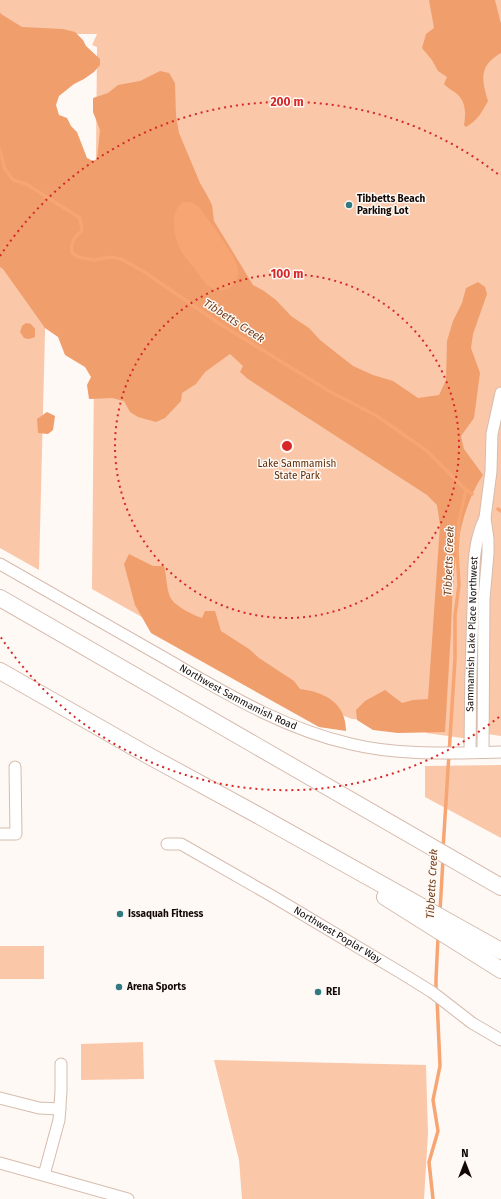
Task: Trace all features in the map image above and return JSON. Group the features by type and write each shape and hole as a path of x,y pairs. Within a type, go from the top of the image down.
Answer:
{"highway":[{"path":"0,598 501,887"},
{"path":"0,671 151,757 254,813 447,929 501,970"},
{"path":"450,858 501,882"},
{"path":"447,929 501,951"}],"street":[{"name":"Sammamish Lake Place Northwest","path":"483,752 484,599 488,553 485,518 491,471 492,434 501,394"},
{"name":"Sammamish Lake Place Northwest","path":"470,752 475,552 477,537 485,518"},
{"name":"Northwest Sammamish Road","path":"0,564 238,701 298,728 328,738 373,748 408,752 436,753 501,752"},
{"path":"0,834 16,834 15,767"},
{"name":"Northwest Poplar Way","path":"167,844 181,844 272,896 432,992 472,1023 501,1040"},
{"path":"44,1175 59,1120 61,1064"},
{"path":"0,1098 39,1108 60,1109"},
{"path":"0,1163 128,1199"}],"green space":[{"name":"Lake Sammamish State Park","path":"0,0 501,0 501,736 487,734 483,739 470,739 426,733 425,724 352,719 261,684 92,589 97,47 92,45 97,34 0,34"},
{"path":"52,54 39,570 0,548 0,56"},
{"path":"501,765 501,838 425,797 425,766"},
{"path":"0,946 44,946 44,979 0,979"},
{"path":"143,1042 144,1079 81,1080 81,1044"},
{"path":"214,1060 426,1065 428,1134 424,1199 242,1199 239,1160"}],"shaded area":[{"path":"429,0 495,0 501,24 501,53 488,63 485,68 483,80 488,101 476,119 466,127 464,125 465,113 462,100 444,84 447,77 438,71 432,60 422,48 426,34 434,28"},
{"path":"0,12 22,27 63,29 75,32 83,40 86,46 100,59 100,65 94,72 74,84 59,96 56,105 59,115 67,118 71,126 77,132 87,158 93,161 97,159 100,130 93,112 93,98 108,93 118,85 140,81 160,71 169,73 175,83 176,116 179,133 200,183 212,205 214,221 253,285 276,300 291,316 309,328 320,340 353,366 373,375 393,381 418,398 439,395 446,380 447,341 453,321 462,303 466,288 478,282 485,287 487,294 473,334 471,348 480,373 474,418 461,436 464,449 483,475 473,492 466,510 457,550 454,571 445,732 398,733 373,730 357,720 356,710 365,701 385,690 402,703 413,700 428,699 440,525 437,505 427,495 248,379 240,372 243,366 230,354 205,372 196,384 182,393 181,401 165,418 156,422 138,417 130,412 124,401 112,398 89,399 87,385 91,377 85,367 65,355 58,337 45,328 3,269 0,267"},
{"path":"182,202 192,202 199,207 221,237 236,262 238,268 237,279 228,289 220,290 208,286 180,250 175,236 174,217"},
{"path":"26,323 31,324 35,329 35,337 29,339 24,338 20,332 22,326"},
{"path":"47,412 55,416 53,430 48,434 38,433 37,419"},
{"path":"129,554 153,566 164,566 170,597 178,605 190,613 202,618 205,611 215,611 221,631 294,681 300,689 326,696 338,706 342,713 346,731 319,727 151,633 135,605 124,564"}],"waterway":[{"name":"Tibbetts Creek","path":"0,150 5,169 13,180 26,184 80,218 82,231 73,240 72,253 78,257 94,260 111,257 121,259 143,271 220,324 329,391 377,416 427,451 466,490 459,521 457,551 459,585 455,615 455,659 443,849"},
{"name":"Tibbetts Creek","path":"466,490 472,494"},
{"name":"Tibbetts Creek","path":"440,911 443,859"},
{"name":"Tibbetts Creek","path":"436,993 438,937"},
{"name":"Tibbetts Creek","path":"433,1199 429,1162 438,1131 433,1100 440,1066 437,999"}],"place":[{"name":"Tibbetts Beach Parking Lot","path":"349,205"},
{"name":"Issaquah Fitness","path":"120,914"},
{"name":"Arena Sports","path":"119,987"},
{"name":"REI","path":"318,992"}]}
